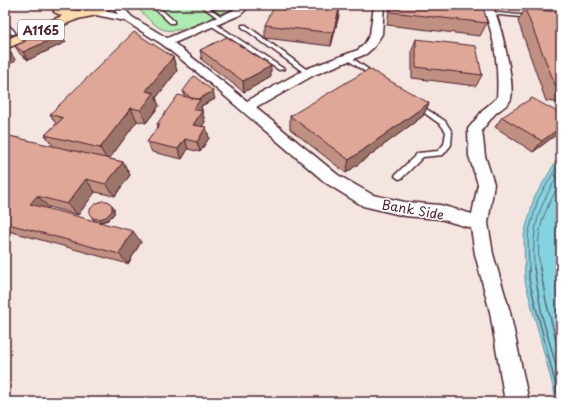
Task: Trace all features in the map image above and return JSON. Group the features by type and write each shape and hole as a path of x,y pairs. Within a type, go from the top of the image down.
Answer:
{"main road":[{"name":"A1165","path":"7,35 76,15 94,12 109,5"},
{"name":"A1165","path":"7,35 59,7 64,13 76,15"}],"street":[{"name":"Bank Side","path":"116,5 128,19 166,42 332,179 369,201 405,209 440,212 479,223"},
{"path":"166,42 236,13 246,5"},
{"path":"246,107 308,73 362,52 370,45 376,34 379,5"},
{"path":"485,9 504,73 505,86 504,99 489,112 475,129 477,156 486,184 479,223 484,254 500,312 517,402"},
{"name":"Bank Side","path":"94,12 128,19"}],"lane":[{"path":"153,5 172,22"},
{"path":"202,5 223,19"},
{"path":"485,9 537,17"},
{"path":"211,23 281,69"},
{"path":"244,26 308,73"},
{"path":"348,57 381,79"},
{"path":"399,176 416,158 421,155 440,152 447,145 449,132 443,123 410,101"}],"shaded area":[{"path":"5,5 561,5 561,153 534,198 524,235 525,281 557,402 5,402"}],"green space":[{"path":"134,5 238,5 187,28 169,30 162,29 155,25"}],"water":[{"path":"561,153 561,402 557,402 525,281 524,235 534,198"}],"building":[{"path":"275,5 340,5 333,33 265,25"},
{"path":"391,5 483,5 487,23 391,12"},
{"path":"525,9 561,12 561,88 556,87"},
{"path":"48,26 62,35 23,52 15,46 26,41 21,37"},
{"path":"134,32 173,57 146,91 154,93 141,110 131,108 100,148 45,135 63,118 50,114"},
{"path":"227,37 271,66 243,81 200,50"},
{"path":"416,39 476,46 482,75 416,67"},
{"path":"369,69 429,103 349,160 290,116"},
{"path":"194,76 213,91 199,99 191,98 183,91"},
{"path":"178,95 200,100 193,109 202,111 193,125 206,127 197,142 185,139 178,149 147,142 160,124 157,124"},
{"path":"532,98 561,114 561,127 542,141 502,117"},
{"path":"5,135 123,162 106,184 86,179 67,204 37,196 30,204 133,231 119,254 5,223"},
{"path":"102,201 108,201 112,205 112,211 106,217 99,219 92,218 90,209 95,204"}]}
